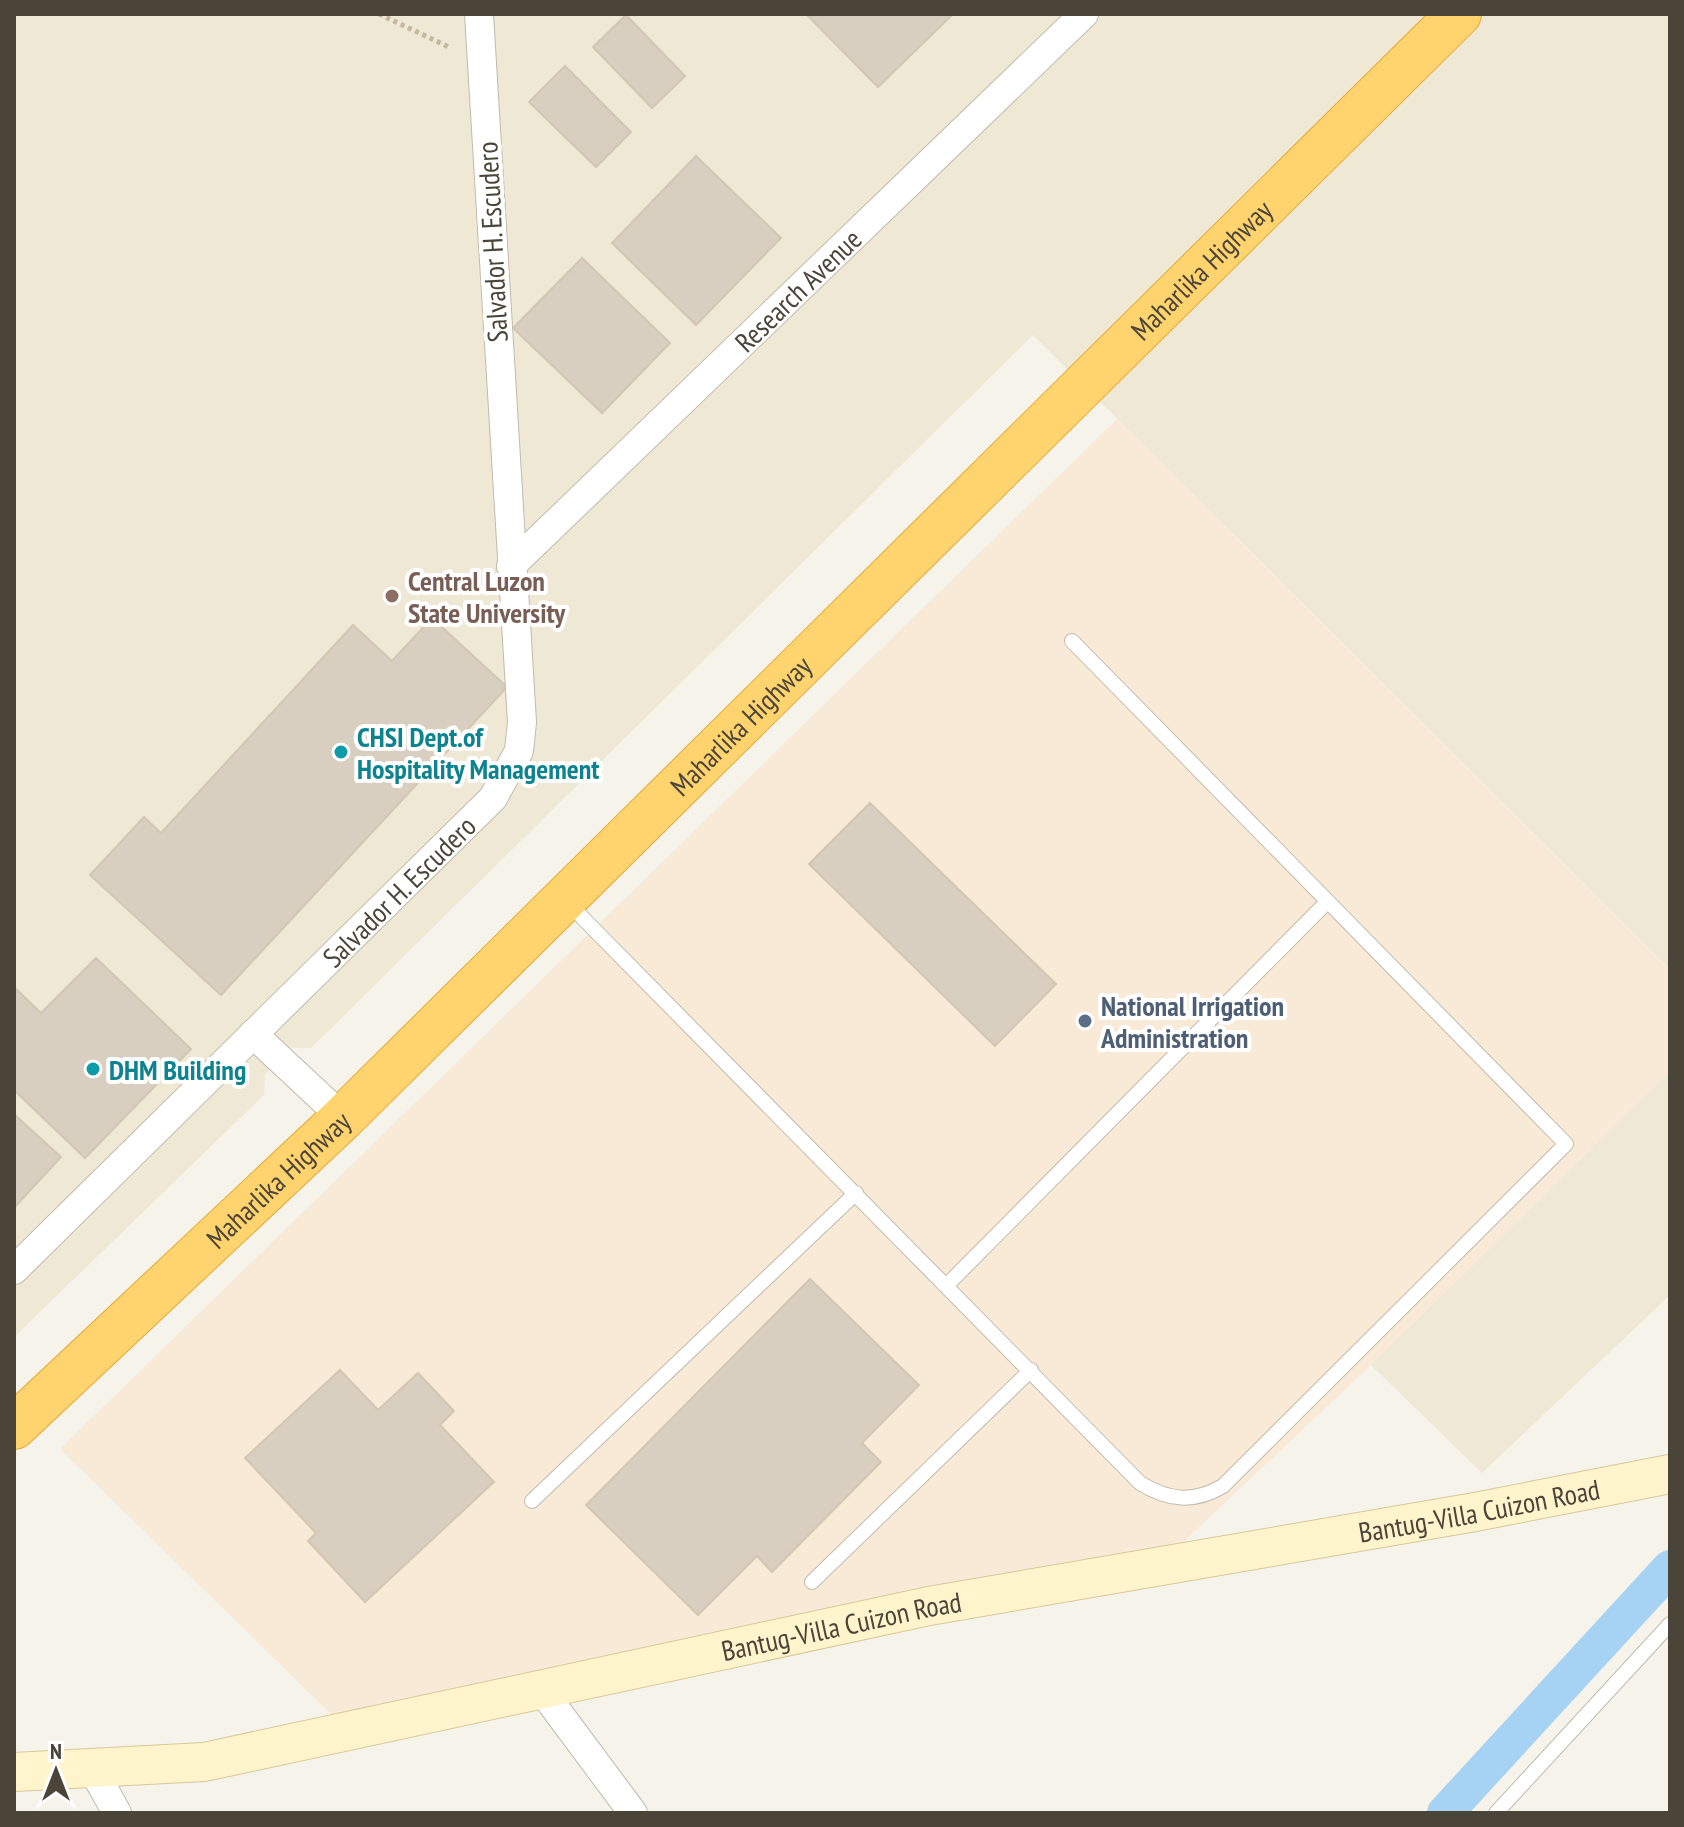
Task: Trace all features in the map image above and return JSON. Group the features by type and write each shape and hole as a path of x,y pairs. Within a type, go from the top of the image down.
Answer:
{"highway":[{"name":"Maharlika Highway","path":"14,1427 343,1118 1459,14"}],"street":[{"name":"Salvador H. Escudero","path":"14,1270 493,798 519,751 522,722 479,14"},
{"name":"Research Avenue","path":"511,566 1084,14"},
{"path":"253,1034 343,1118"},
{"name":"Bantug-Villa Cuizon Road","path":"14,1772 204,1762 929,1606 1475,1512 1670,1474"},
{"path":"540,1688 633,1813"},
{"path":"92,1768 117,1813"}],"lane":[{"path":"563,898 1140,1483 1158,1494 1173,1498 1205,1496 1223,1486 1566,1144 1072,641"},
{"path":"947,1285 1326,903"},
{"path":"532,1501 856,1193"},
{"path":"812,1582 1031,1370"},
{"path":"1496,1813 1670,1624"}],"path":[{"path":"379,14 482,62"}],"shaded area":[{"name":"Central Luzon State University","path":"14,14 1670,14 1670,969 1033,335 311,1048 292,1048 265,1074 264,1095 14,1337"},
{"name":"National Irrigation Administration","path":"1117,419 1670,970 1670,1072 1371,1365 1179,1546 336,1719 60,1449"},
{"path":"1670,1072 1670,1295 1482,1473 1371,1365"}],"building":[{"path":"806,14 953,14 878,87"},
{"path":"626,15 685,76 652,108 593,47"},
{"path":"565,66 631,132 596,167 529,102"},
{"path":"696,156 781,238 696,325 612,243"},
{"path":"582,258 670,343 602,413 513,328"},
{"name":"CHSI Dept.of Hospitality Management","path":"432,618 507,687 221,995 90,875 144,817 161,833 353,625 392,661"},
{"path":"870,803 1056,984 995,1046 809,864"},
{"name":"DHM Building","path":"96,958 191,1049 85,1158 14,1090 14,987 41,1013"},
{"path":"14,1114 61,1157 14,1208"},
{"path":"810,1279 919,1385 862,1443 881,1462 772,1572 757,1556 698,1615 586,1505"},
{"path":"340,1370 378,1410 418,1373 454,1411 440,1425 494,1482 365,1602 308,1541 316,1533 245,1458"}],"waterway":[{"path":"1445,1813 1670,1568"}],"place":[{"name":"Central Luzon State University","path":"392,596"},
{"name":"CHSI Dept.of Hospitality Management","path":"341,752"},
{"name":"National Irrigation Administration","path":"1085,1021"},
{"name":"DHM Building","path":"93,1069"}]}
